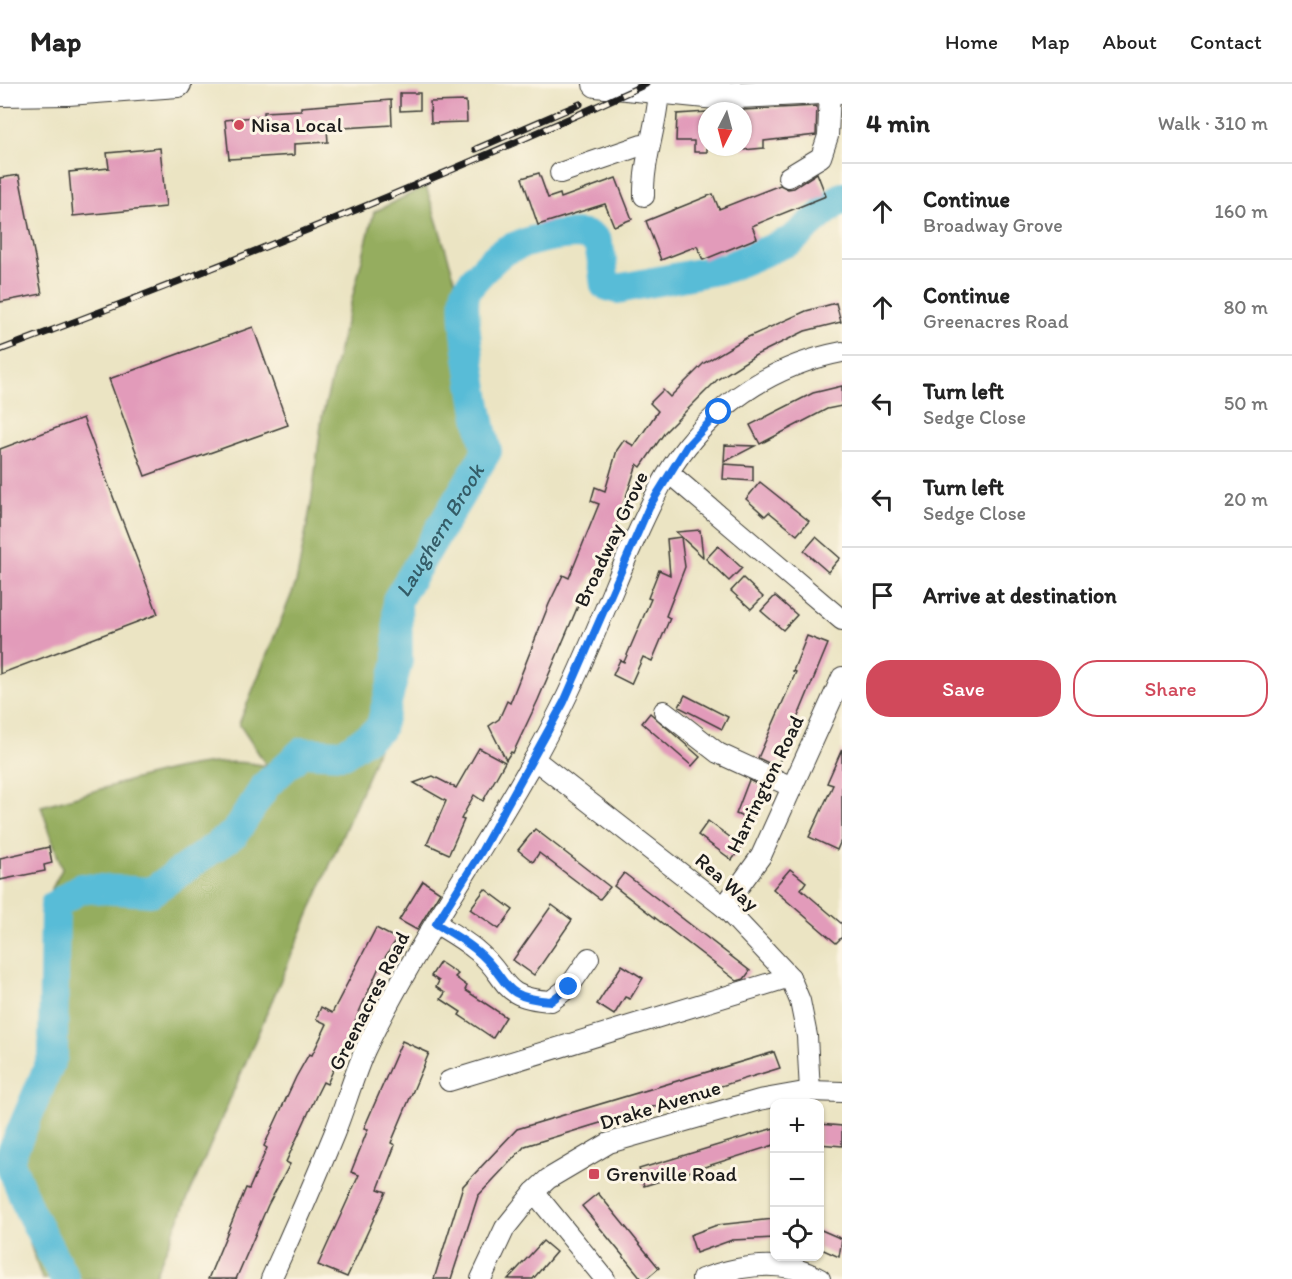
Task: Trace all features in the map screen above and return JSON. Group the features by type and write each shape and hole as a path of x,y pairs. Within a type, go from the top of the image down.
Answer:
{"main road":[{"path":"0,93 68,92 178,84"},
{"path":"596,84 716,96 836,90"}],"street":[{"path":"788,177 822,157 836,90"},
{"path":"644,196 643,171 657,118 659,91"},
{"path":"560,173 642,145 650,146"},
{"name":"Broadway Grove","path":"534,759 564,702 649,507 687,446 741,392 776,373 807,361 842,352"},
{"path":"669,473 842,620"},
{"name":"Harrington Road","path":"724,906 761,856 842,677"},
{"path":"664,711 718,753 792,787"},
{"name":"Rea Way","path":"534,759 724,906 790,977 800,1001 807,1036 810,1091"},
{"name":"Greenacres Road","path":"271,1279 333,1134 365,1051 436,924 534,759"},
{"path":"436,924 478,951 508,988 527,999 551,1001 569,987 589,958"},
{"path":"449,1081 790,977"},
{"name":"Drake Avenue","path":"481,1279 505,1228 534,1192 548,1179 609,1143 759,1100 810,1091 842,1092"},
{"path":"534,1192 606,1279"},
{"path":"702,1279 727,1269 786,1266 820,1279"}],"green space":[{"path":"426,186 465,312 479,425 487,451 397,600 408,661 370,771 155,1275 151,1279 42,1279 1,1158 44,1051 49,1001 46,900 62,869 41,806 184,767 241,762 267,766 239,724 296,583 311,504 322,417 374,212"}],"building":[{"path":"400,93 420,93 420,110 400,111"},
{"path":"391,100 392,125 327,129 328,142 294,144 294,155 229,159 225,120 264,116 264,112 301,110 301,107"},
{"path":"466,101 467,122 431,123 430,102"},
{"path":"817,106 816,135 764,141 764,148 752,149 752,110"},
{"path":"698,113 698,152 694,152 694,141 676,141 677,114"},
{"path":"160,148 166,207 73,216 69,172 109,168 107,153"},
{"path":"539,173 548,198 560,194 561,198 616,178 632,219 614,226 605,204 538,225 522,178"},
{"path":"817,173 826,196 752,226 757,238 703,260 697,246 661,260 646,221 713,194 719,209 780,185 788,189 794,188"},
{"path":"19,175 42,294 0,302 0,178"},
{"path":"836,303 841,322 805,331 756,355 718,379 665,432 641,467 637,464 617,524 595,574 592,573 513,753 511,752 506,760 489,726 499,719 507,701 510,703 549,604 563,575 569,578 599,504 591,501 595,487 605,491 617,450 624,440 634,446 658,411 650,403 663,390 670,397 704,363 746,338 806,311"},
{"path":"253,327 288,425 145,476 109,379"},
{"path":"842,386 842,406 827,409 760,444 750,425 813,393"},
{"path":"83,418 158,614 0,674 0,449"},
{"path":"725,445 755,446 724,462"},
{"path":"724,464 753,466 753,481 723,479"},
{"path":"760,482 809,521 797,535 769,512 765,516 746,499"},
{"path":"700,530 703,557 676,532"},
{"path":"681,537 685,567 666,616 670,618 652,661 643,657 631,684 613,675 620,660 624,662 651,599 648,598 659,570 670,575 667,539"},
{"path":"816,537 840,558 828,572 804,551"},
{"path":"718,546 742,568 729,581 706,559"},
{"path":"743,578 763,597 751,609 731,591"},
{"path":"775,596 797,615 783,630 761,611"},
{"path":"807,636 828,644 777,767 758,758 796,672 793,671"},
{"path":"685,695 728,717 722,729 679,707"},
{"path":"650,713 700,757 692,766 642,723"},
{"path":"479,748 505,762 483,801 474,795 461,819 464,820 449,854 427,844 446,801 414,783 433,776 456,788"},
{"path":"842,749 842,838 837,850 809,837 833,785 827,783"},
{"path":"749,780 764,788 751,820 736,814"},
{"path":"708,821 742,846 732,860 698,835"},
{"path":"535,829 610,887 600,899 539,853 533,862 518,850"},
{"path":"49,847 52,863 44,865 45,871 0,880 0,858"},
{"path":"790,869 806,882 801,889 842,924 842,937 836,943 773,889"},
{"path":"624,873 750,971 744,979 737,981 614,886"},
{"path":"423,881 440,892 417,930 399,920"},
{"path":"485,889 513,910 499,929 470,909"},
{"path":"552,905 572,920 534,975 513,960"},
{"path":"376,928 397,939 380,965 327,1084 323,1082 317,1094 286,1162 290,1164 268,1205 236,1279 208,1279 296,1077 309,1054 312,1055 327,1024 316,1019 321,1007 332,1013"},
{"path":"440,962 458,974 455,977 467,986 465,990 506,1017 493,1038 459,1015 461,1012 441,999 445,993 436,987 439,981 431,976"},
{"path":"622,965 643,978 630,999 625,997 614,1015 597,1004"},
{"path":"402,1041 429,1053 391,1143 395,1145 378,1189 386,1192 347,1277 318,1265 359,1175 351,1172 368,1129 364,1128"},
{"path":"774,1052 780,1068 525,1146 478,1196 451,1279 434,1279 463,1186 517,1129"},
{"path":"824,1124 842,1126 842,1146 824,1144"},
{"path":"770,1129 770,1146 644,1186 639,1169"},
{"path":"598,1193 659,1268 646,1279 642,1279 582,1206"},
{"path":"770,1219 770,1238 732,1240 696,1253 690,1235 717,1225"},
{"path":"824,1231 842,1239 839,1257 824,1250"},
{"path":"543,1241 556,1252 533,1279 508,1279"}],"waterway":[{"name":"Laughern Brook","path":"65,1279 29,1210 9,1160 53,1056 55,905 81,888 151,892 235,833 266,785 302,752 343,754 380,729 398,661 397,600 487,451 467,344 464,302 468,288 500,254 519,245 564,235 589,236 596,241 601,256 605,285 617,289 726,268 792,240 842,197"}],"railway":[{"path":"0,350 325,223 646,84"},
{"path":"476,149 580,104"}],"place":[{"name":"Nisa Local","path":"239,125"},
{"name":"Grenville Road","path":"594,1174"}],"route":[{"path":"569,987 551,1001 527,999 508,988 478,951 436,924 481,852 564,702 649,507 687,446 719,412"}]}
